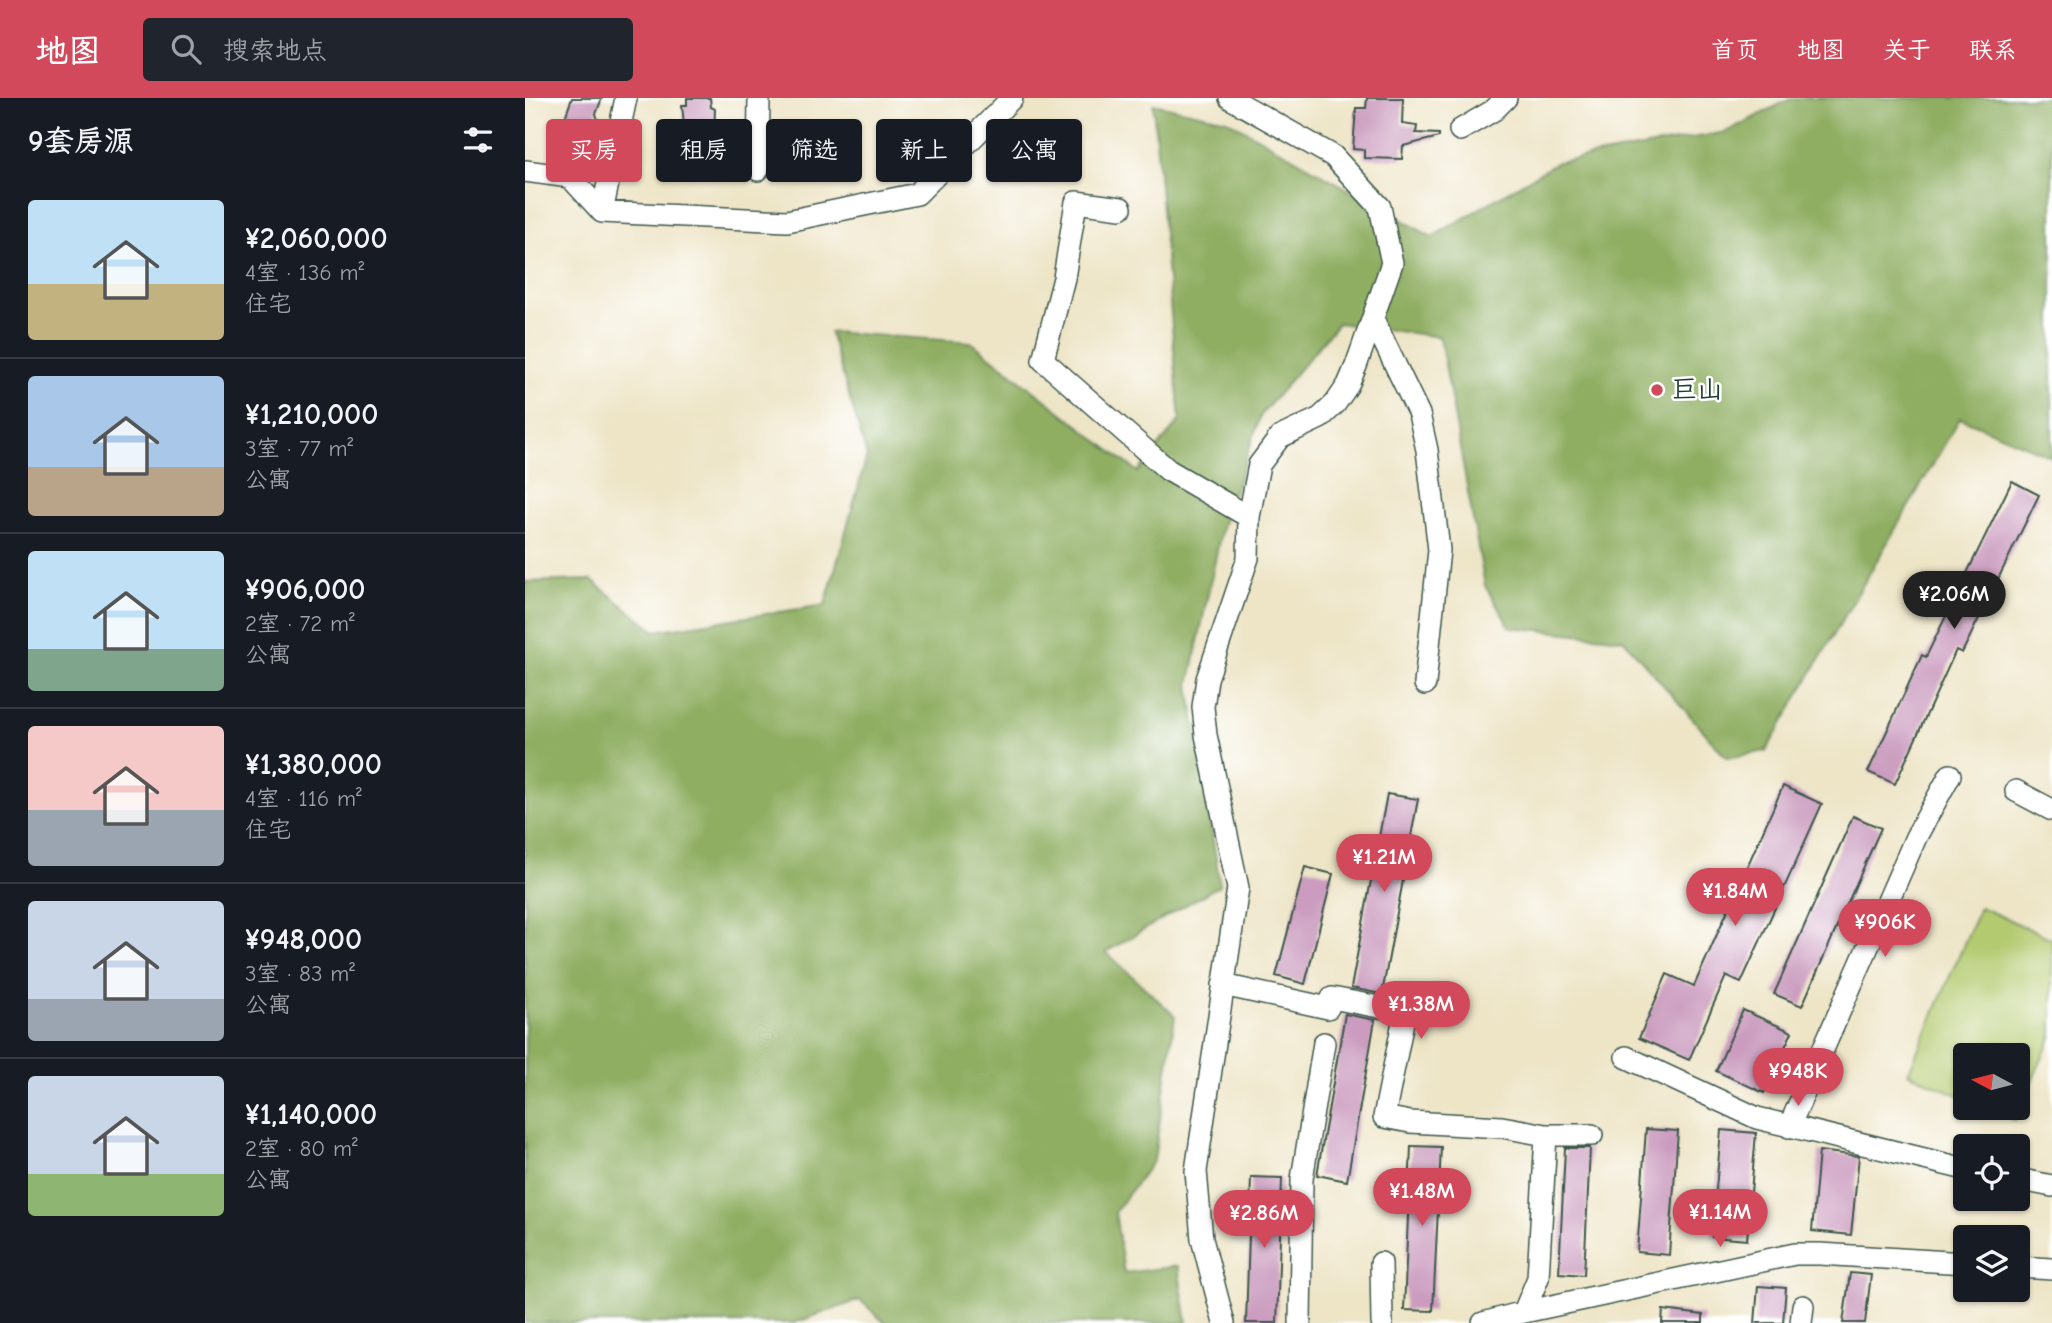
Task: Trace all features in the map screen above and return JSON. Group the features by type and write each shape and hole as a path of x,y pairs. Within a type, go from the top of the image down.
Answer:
{"street":[{"path":"603,212 626,98"},
{"path":"758,170 759,98"},
{"path":"525,171 570,177 603,212 787,221 917,194 1012,98"},
{"path":"1224,1323 1202,1239 1196,1171 1238,888 1206,735 1203,707 1207,679 1248,558 1249,517 1259,465 1280,437 1320,418 1335,404 1347,385 1392,263 1380,207 1333,156 1230,98"},
{"path":"1460,130 1494,110 1506,98"},
{"path":"1121,208 1076,202 1064,278 1043,360 1168,470 1249,517"},
{"path":"1373,320 1419,414 1427,450 1439,550 1425,684"},
{"path":"1789,1127 1916,837 1950,775"},
{"path":"2016,790 2052,810"},
{"path":"1223,985 1328,1008 1332,998 1405,1012 1384,1117 1410,1122 1502,1127 1545,1135 1592,1135"},
{"path":"1300,1323 1302,1180 1324,1043"},
{"path":"1626,1057 1758,1118 1953,1166"},
{"path":"1524,1312 1538,1278 1545,1135"},
{"path":"2030,1182 2052,1186"},
{"path":"1483,1323 1795,1254 1953,1262"},
{"path":"1381,1263 1382,1323"},
{"path":"2030,1268 2052,1269"}],"green space":[{"path":"1792,98 2052,98 2052,457 1960,418 1766,751 1727,758 1623,639 1510,627 1485,586 1440,337 1338,323 1261,415 1222,527 1189,685 1220,885 1106,952 1175,1016 1154,1160 1115,1212 1124,1273 1178,1266 1187,1323 885,1323 860,1300 794,1323 525,1323 525,582 591,580 655,631 825,605 867,456 830,332 971,342 1138,472 1180,420 1153,104 1227,120 1432,237 1558,162 1726,132"},
{"path":"1980,907 2052,939 2052,1036 2030,1086 2030,1043 1953,1043 1953,1093 1908,1073"}],"building":[{"path":"572,98 602,98 596,114 598,119 567,119"},
{"path":"687,98 710,98 711,107 715,109 715,119 683,119 682,105 687,105"},
{"path":"1367,98 1403,98 1402,124 1417,126 1416,133 1439,134 1439,137 1403,146 1402,159 1364,158 1364,150 1353,149 1356,108 1366,108"},
{"path":"2012,481 2039,495 1962,653 1956,650 1895,784 1868,772 1922,655 1926,657"},
{"path":"1783,786 1822,804 1741,983 1726,976 1689,1060 1639,1038 1667,974 1694,986"},
{"path":"1387,794 1418,799 1382,994 1351,988"},
{"path":"1853,816 1881,828 1802,1006 1774,994"},
{"path":"1305,867 1333,874 1305,984 1276,976"},
{"path":"1743,1010 1792,1032 1764,1093 1716,1071"},
{"path":"1345,1014 1375,1020 1347,1181 1317,1175"},
{"path":"1646,1129 1678,1131 1669,1255 1637,1252"},
{"path":"1721,1130 1756,1133 1747,1240 1712,1237"},
{"path":"1411,1146 1441,1147 1433,1311 1404,1310"},
{"path":"1565,1148 1590,1148 1584,1275 1559,1273"},
{"path":"1819,1151 1859,1156 1851,1235 1812,1231"},
{"path":"1251,1177 1282,1178 1277,1323 1246,1323"},
{"path":"1850,1273 1871,1275 1865,1323 1843,1323"},
{"path":"1758,1286 1786,1288 1783,1323 1755,1323"},
{"path":"1663,1310 1703,1315 1703,1323 1662,1323"}],"place":[{"name":"巨山","path":"1657,390"}]}
